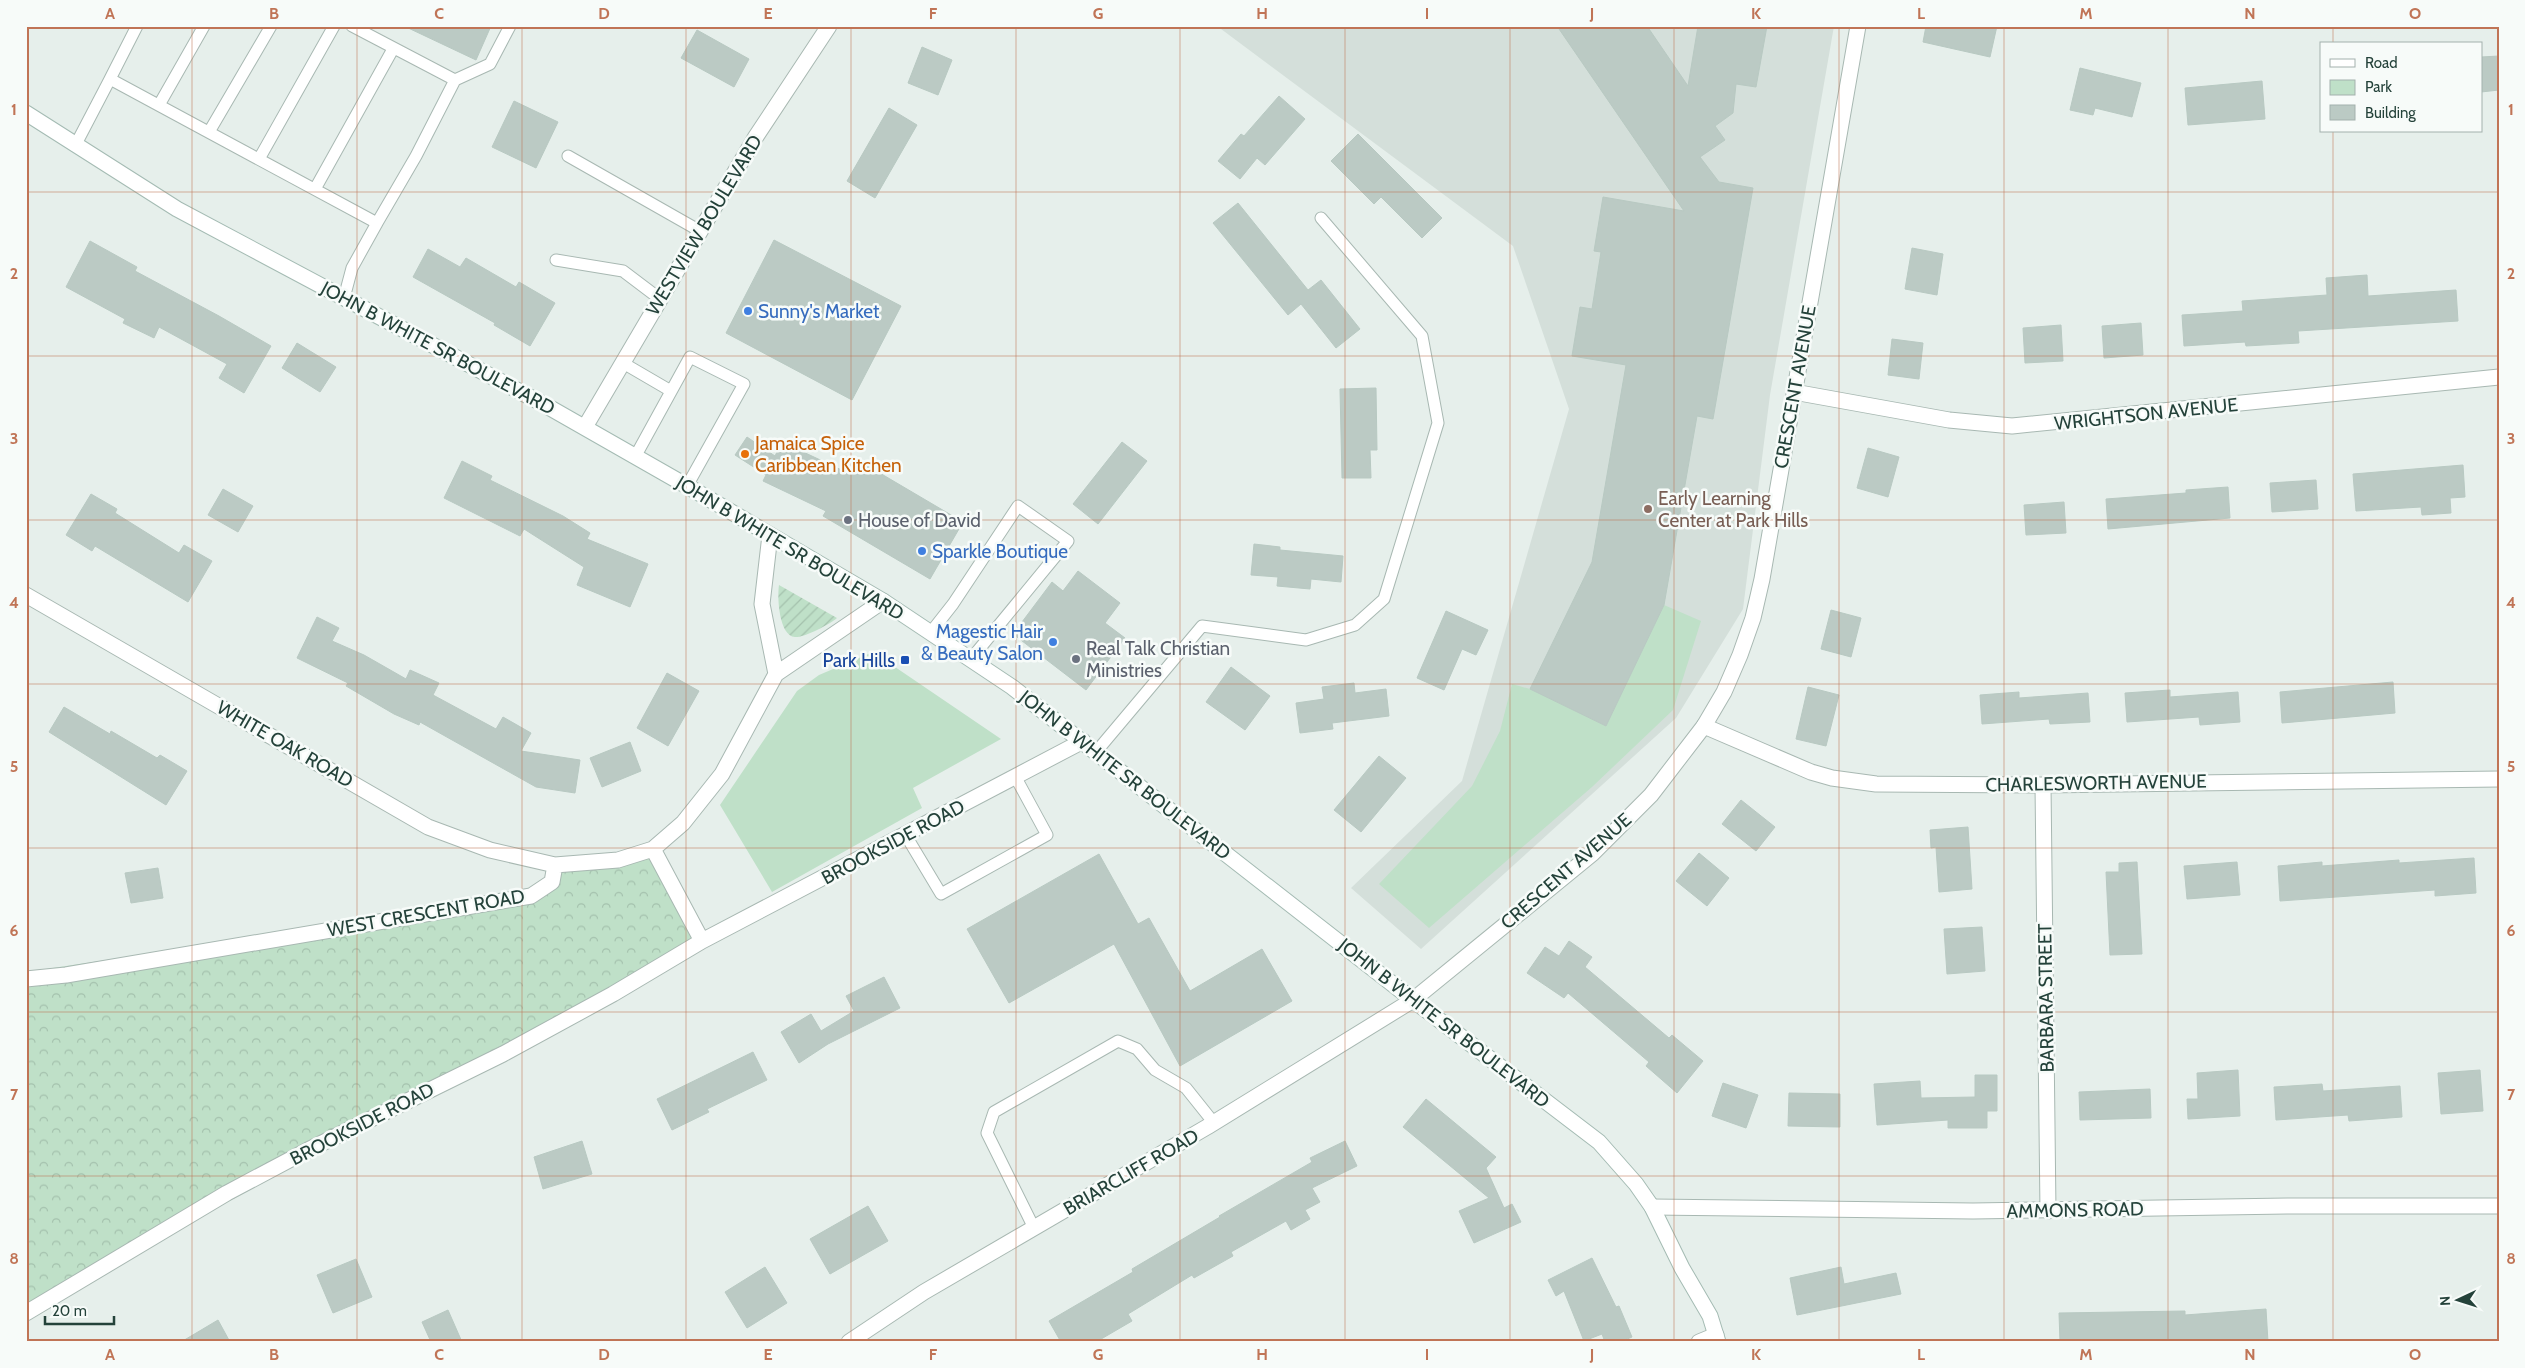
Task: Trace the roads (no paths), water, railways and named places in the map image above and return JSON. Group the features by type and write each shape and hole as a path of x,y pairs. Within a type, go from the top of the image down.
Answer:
{"street":[{"name":"WESTVIEW BOULEVARD","path":"585,428 755,138 829,26"},
{"name":"CRESCENT AVENUE","path":"1413,1000 1613,835 1650,795 1704,726 1732,674 1753,618 1858,26"},
{"name":"JOHN B WHITE SR BOULEVARD","path":"26,113 75,146 177,209 585,428 687,486 883,601 971,659 1083,741 1413,1000 1599,1142 1636,1184 1652,1207 1682,1268 1710,1316 1717,1339"},
{"name":"WRIGHTSON AVENUE","path":"1794,392 1949,420 2012,426 2499,377"},
{"path":"770,535 762,604 776,674"},
{"name":"WHITE OAK ROAD","path":"26,595 428,827 490,850 555,865"},
{"path":"555,865 618,860 653,848 682,822 722,774 776,674 883,601"},
{"name":"CHARLESWORTH AVENUE","path":"1704,726 1810,772 1839,779 1876,784 2043,785 2499,779"},
{"name":"BROOKSIDE ROAD","path":"26,1313 227,1193 308,1150 503,1054 613,994 702,941 1016,778 1083,741"},
{"name":"BARBARA STREET","path":"2043,785 2048,1211"},
{"path":"653,848 702,941"},
{"name":"WEST CRESCENT ROAD","path":"26,978 66,974 531,896 552,882 555,865"},
{"name":"BRIARCLIFF ROAD","path":"849,1342 924,1292 1214,1123 1413,1000"},
{"name":"AMMONS ROAD","path":"1652,1207 2048,1211 2287,1206 2499,1206"},
{"path":"1699,1342 1717,1339"}],"lane":[{"path":"75,146 137,26"},
{"path":"159,105 204,26"},
{"path":"209,132 271,26"},
{"path":"259,159 334,26"},
{"path":"352,26 455,80"},
{"path":"344,298 352,268 416,156 455,80 490,64 510,26"},
{"path":"314,189 393,49"},
{"path":"110,79 377,223"},
{"path":"568,156 700,231"},
{"path":"1096,752 1202,626 1306,640 1356,625 1384,599 1438,423 1422,336 1321,218"},
{"path":"556,260 623,271 660,299"},
{"path":"635,457 690,356 744,384 687,486"},
{"path":"622,363 671,391"},
{"path":"931,632 953,604 1018,506 1068,541 971,659"},
{"path":"905,834 940,894 1047,834 1016,778"},
{"path":"1034,1228 987,1133 994,1112 1118,1041 1137,1049 1155,1070 1186,1088 1214,1123"}],"place":[{"name":"Sunny's Market","path":"748,311"},
{"name":"Jamaica Spice Caribbean Kitchen","path":"745,454"},
{"name":"Early Learning Center at Park Hills","path":"1648,509"},
{"name":"House of David","path":"848,520"},
{"name":"Sparkle Boutique","path":"922,551"},
{"name":"Magestic Hair & Beauty Salon","path":"1053,642"},
{"name":"Real Talk Christian Ministries","path":"1076,659"},
{"name":"Park Hills","path":"905,660"}]}
